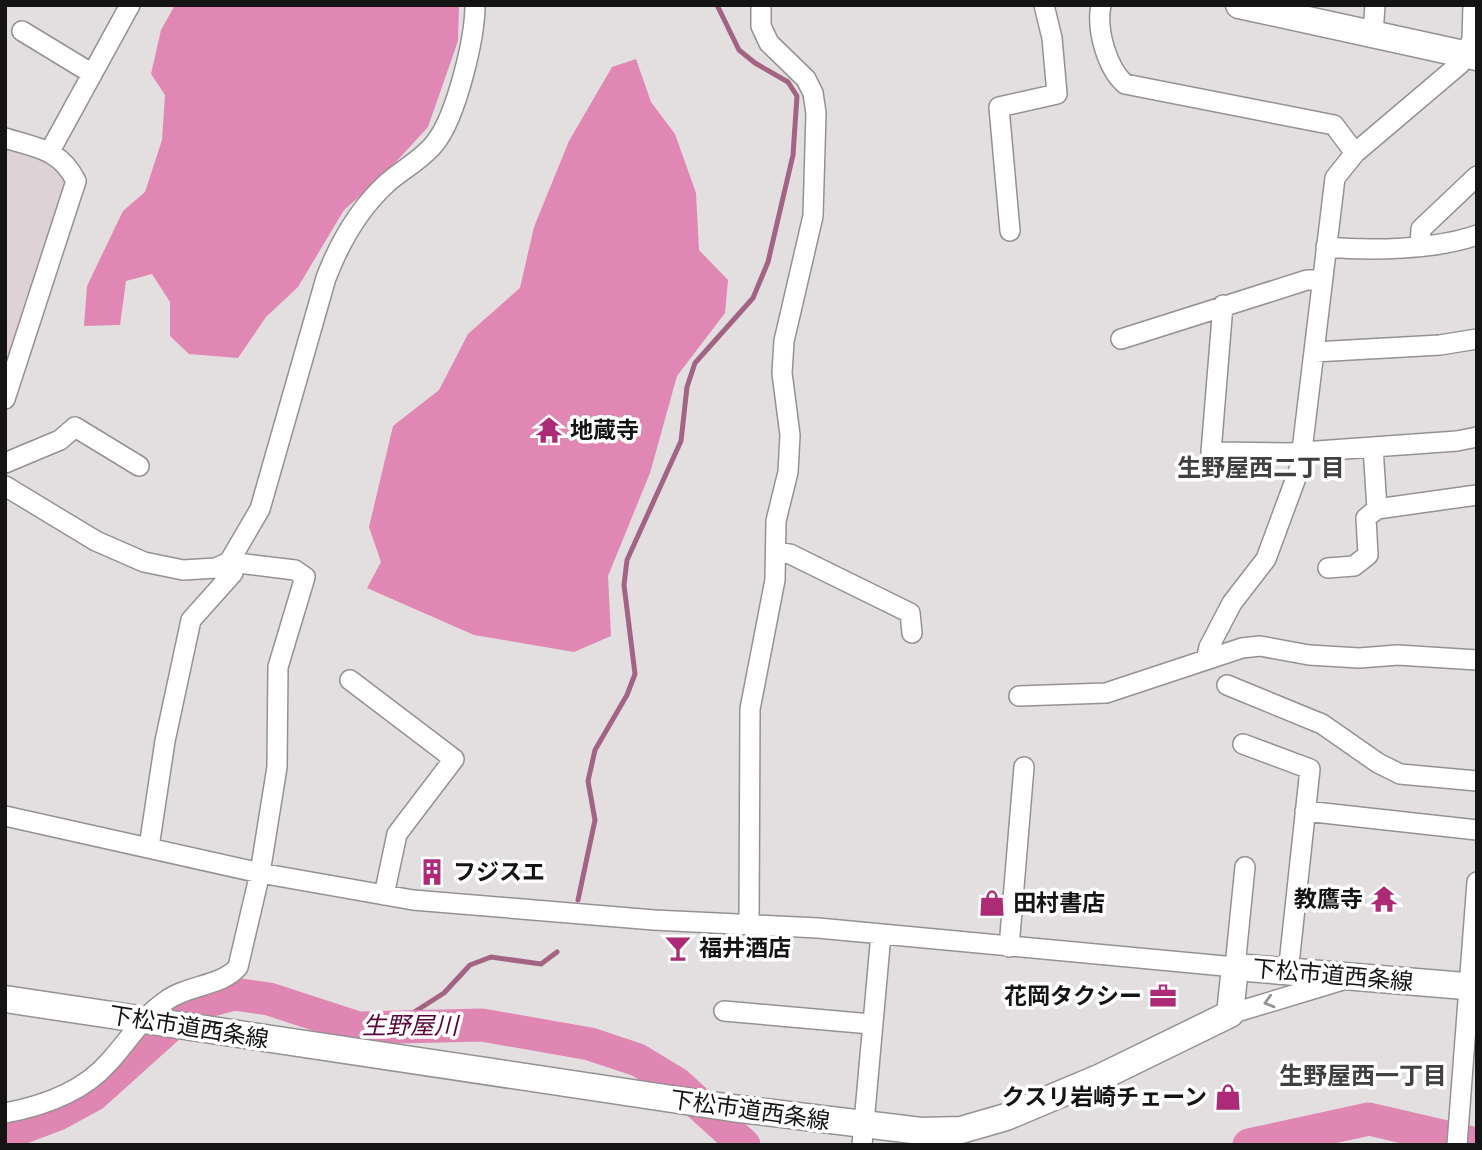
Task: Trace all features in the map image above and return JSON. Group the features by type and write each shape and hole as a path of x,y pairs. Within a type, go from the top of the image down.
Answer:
{"street":[{"path":"50,152 130,5"},
{"path":"149,847 165,741 191,620 233,573 231,562 260,509 326,278 339,246 385,185 436,143 459,89 469,51 475,5"},
{"path":"749,925 750,709 778,552 776,521 788,472 790,435 782,373 784,341 813,216 816,113 813,93 806,79 769,43 761,26 761,5"},
{"path":"1010,230 999,107 1057,94 1052,38 1044,5"},
{"path":"1101,5 1098,19 1113,73 1125,84 1334,125 1355,153"},
{"path":"1239,5 1472,56"},
{"path":"1373,34 1375,5"},
{"path":"1472,56 1473,5"},
{"path":"22,31 91,73"},
{"path":"1206,660 1209,647 1232,603 1266,559 1303,451 1335,178 1355,153 1472,56"},
{"path":"5,138 50,152 68,164 76,181 5,399"},
{"path":"1420,246 1421,229 1439,208 1477,176"},
{"path":"1326,247 1420,246 1460,241 1477,235"},
{"path":"1121,339 1223,305 1307,281 1322,280"},
{"path":"1223,305 1211,452 1303,451 1457,441 1477,437"},
{"path":"1314,352 1440,345 1477,339"},
{"path":"5,463 60,440 75,427 139,466"},
{"path":"1373,447 1377,509"},
{"path":"5,486 96,541 144,562 183,570 216,568 231,562 295,570 305,577 278,667 276,766 260,873 238,967 231,976 168,999 89,1080 57,1099 5,1113"},
{"path":"1328,568 1354,566 1368,555 1366,518 1377,509 1477,495"},
{"path":"778,552 790,554 909,613 912,633"},
{"path":"1019,696 1106,693 1242,648 1260,646 1308,655 1359,658 1398,655 1477,660"},
{"path":"350,680 454,759 397,834 384,895"},
{"path":"1227,685 1322,724 1378,763 1400,774 1477,781"},
{"path":"1243,744 1310,769 1288,973"},
{"path":"1009,947 1024,767"},
{"path":"1305,811 1477,830"},
{"path":"5,816 260,873 413,900 654,920 881,934 1235,967 1245,867"},
{"path":"1457,1145 1472,987 1477,882"},
{"path":"862,1135 871,1024 877,999 881,934"},
{"name":"下松市道西条線","path":"5,999 732,1108 862,1135 961,1130 1006,1117 1101,1077 1230,1014 1235,967 1472,987"},
{"path":"1230,1014 1354,977"},
{"path":"724,1011 871,1024"}],"shaded area":[{"path":"175,5 459,5 458,41 428,127 384,175 344,210 298,287 266,317 238,358 189,354 170,336 170,302 152,274 126,281 120,325 84,326 87,286 123,211 145,192 162,140 165,95 151,74 161,30"},
{"path":"636,59 651,102 675,134 696,193 699,250 728,280 725,313 677,376 650,473 608,576 611,636 574,652 474,635 367,588 381,562 369,527 393,426 439,390 468,334 520,288 534,227 569,141 612,67"},
{"path":"5,146 54,160 68,187 5,377"},
{"path":"93,1095 69,1117 5,1143 5,1123 48,1113"}],"waterway":[{"path":"578,900 595,820 588,781 595,750 627,695 635,674 624,585 627,560 681,441 687,387 695,363 753,298 768,262 793,155 797,96 788,82 755,63 739,50 717,5"},
{"path":"391,1027 444,993 470,965 491,957 541,964 557,952"},
{"name":"生野屋川","path":"5,1134 58,1114 93,1095 193,1005 234,994 269,999 358,1028 482,1025 590,1044 638,1060 676,1083 744,1145"},
{"name":"生野屋川","path":"1249,1145 1369,1119 1477,1144"}],"place":[{"name":"地蔵寺","path":"549,430"},
{"name":"フジスエ","path":"432,872"},
{"name":"教鷹寺","path":"1384,899"},
{"name":"田村書店","path":"992,903"},
{"name":"福井酒店","path":"678,948"},
{"name":"花岡タクシー","path":"1163,996"},
{"name":"クスリ岩崎チェーン","path":"1228,1097"}],"district":[{"name":"生野屋西二丁目","path":"1261,467"},
{"name":"生野屋西一丁目","path":"1363,1075"}]}
